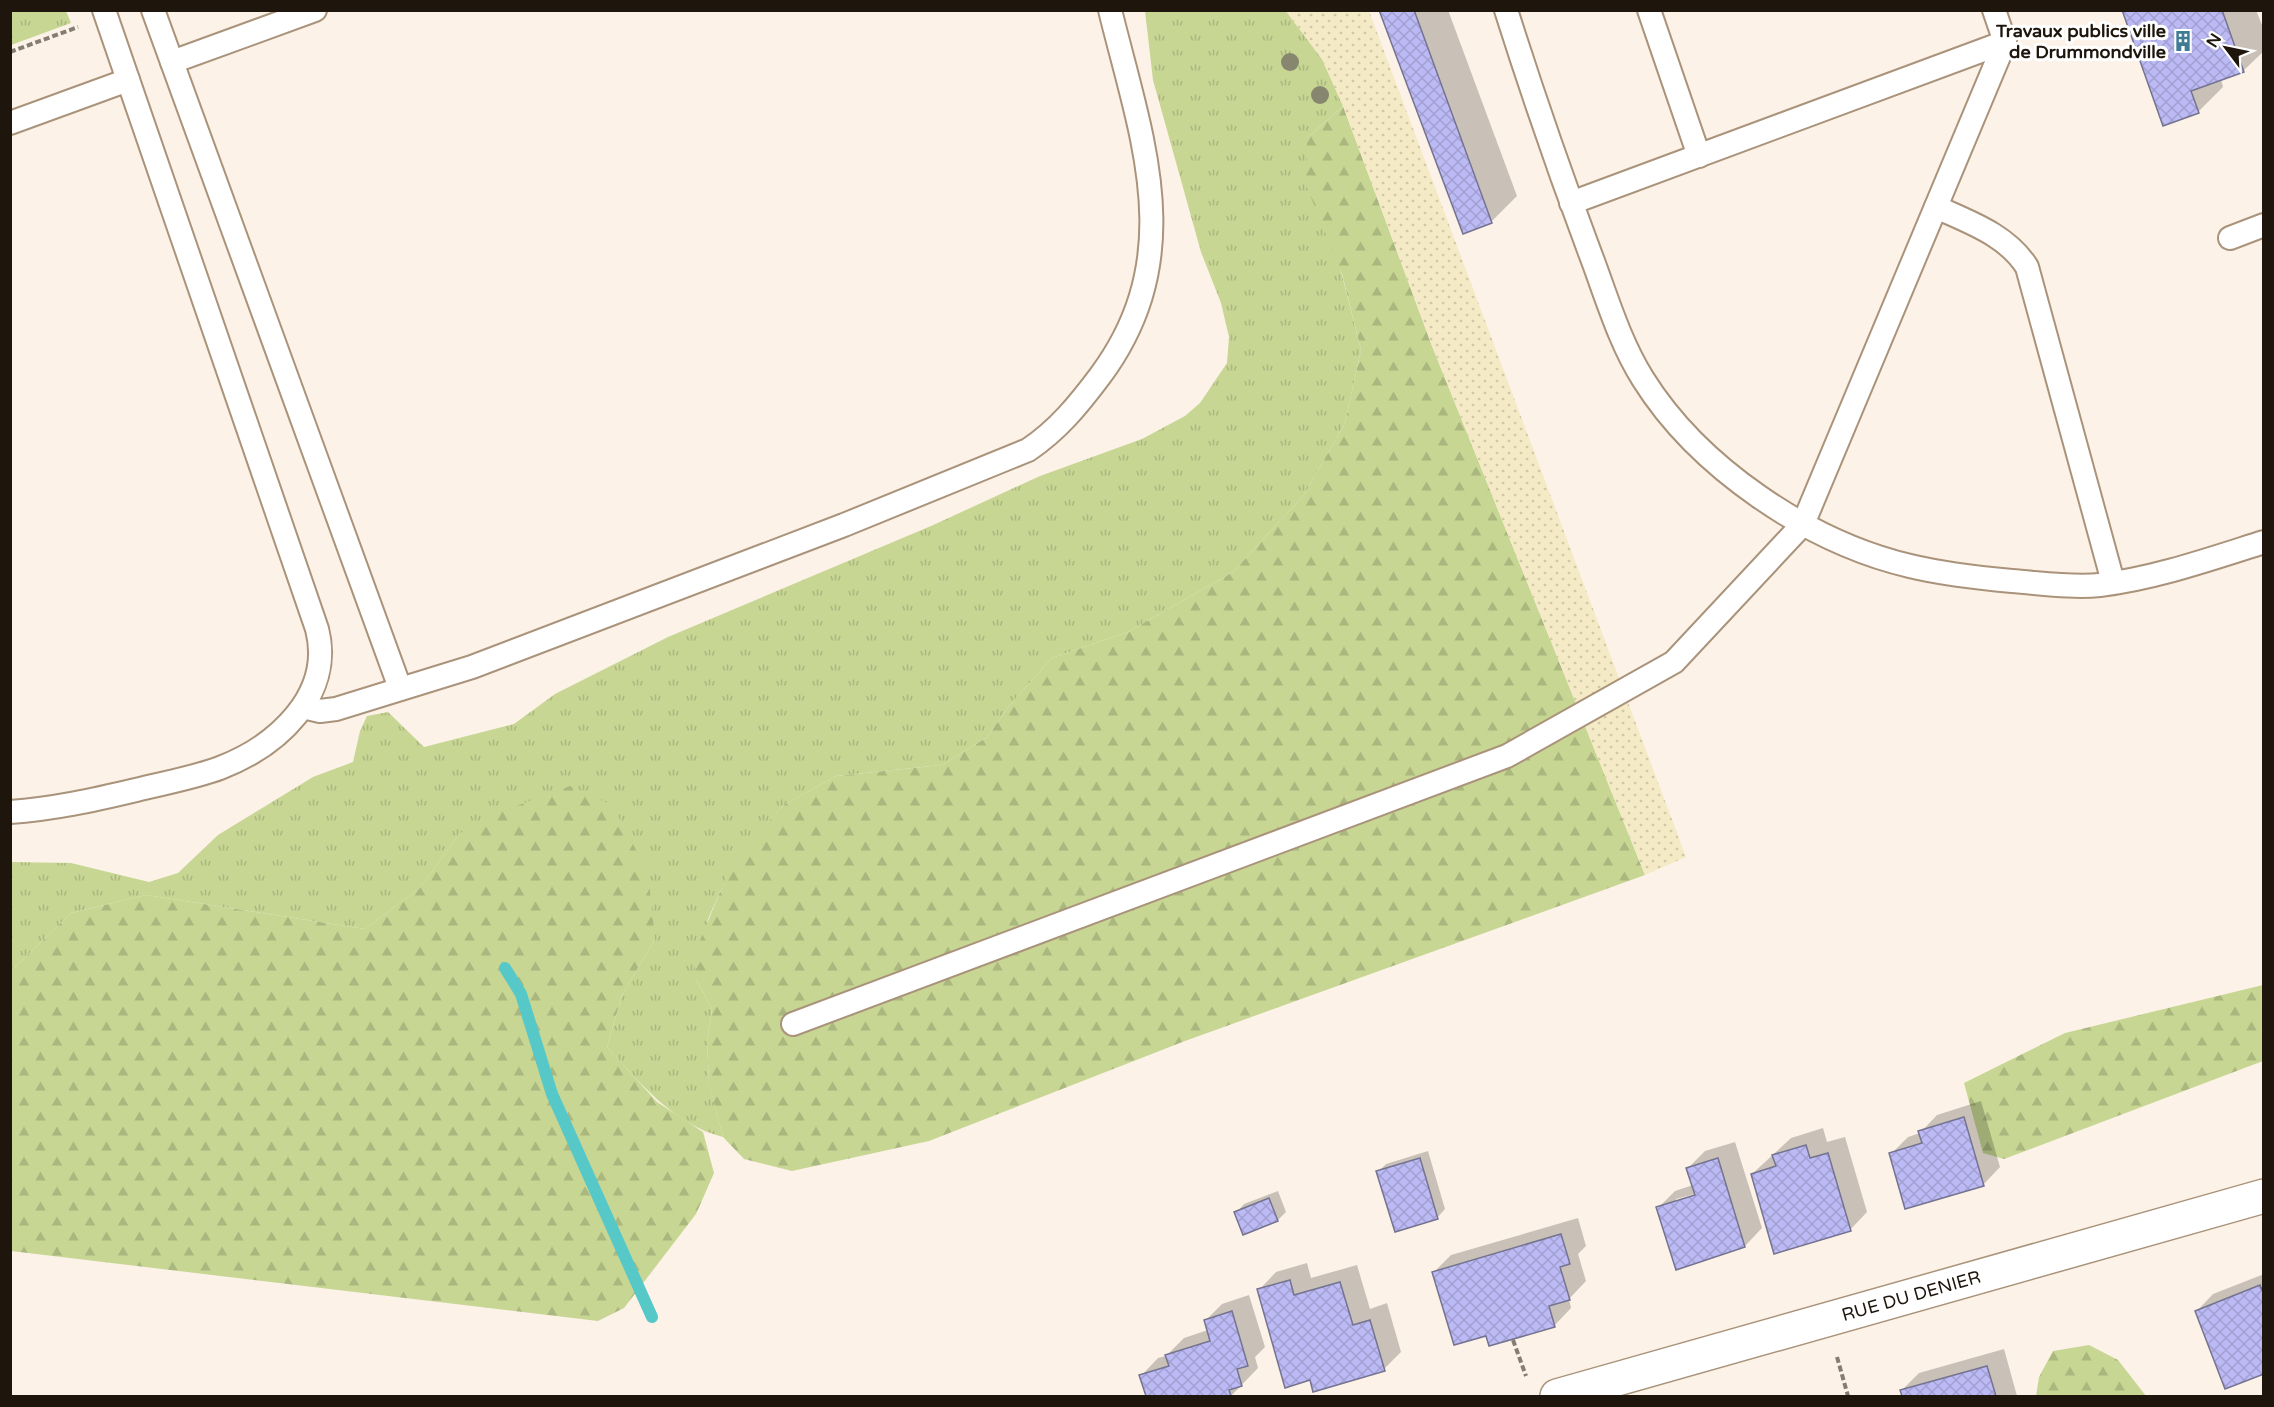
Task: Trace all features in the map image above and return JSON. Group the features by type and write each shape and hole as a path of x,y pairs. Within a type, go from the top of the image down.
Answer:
{"street":[{"name":"RUE DU DENIER","path":"1543,1392 2264,1196"}],"lane":[{"path":"10,812 80,803 220,768 255,751 277,735 303,707 318,677 321,661 317,629 104,10"},
{"path":"153,10 400,688"},
{"path":"172,62 315,10"},
{"path":"303,707 320,711 336,709 472,667 844,525 1028,450 1061,424 1108,365 1126,334 1140,302 1151,258 1153,226 1151,195 1139,129 1110,10"},
{"path":"1506,10 1571,203 1624,345 1663,409 1691,442 1728,473 1803,524 1844,543 1909,566 2032,583 2097,585 2199,563 2264,542"},
{"path":"1649,10 1699,156"},
{"path":"793,1024 1507,756 1674,662 1803,524 2006,42 1994,10"},
{"path":"1571,203 2006,42"},
{"path":"10,123 128,80"},
{"path":"1936,207 1997,237 2020,255 2027,267 2112,582"},
{"path":"2230,238 2264,225"}],"path":[{"path":"10,52 73,29"},
{"path":"1513,1340 1543,1392"},
{"path":"1834,1347 1848,1396"}],"green space":[{"path":"11,10 66,11 71,23 11,45"},
{"path":"1145,11 1286,11 1322,59 1343,106 1307,138 1361,350 1345,423 1304,495 1233,572 1128,632 1052,658 1010,705 986,738 942,765 836,776 784,805 735,858 708,919 696,979 712,1009 707,1041 709,1083 723,1137 688,1123 673,1112 645,1088 607,1047 622,995 655,939 460,833 420,888 365,929 146,895 71,913 11,971 11,862 71,863 149,882 178,873 218,835 313,777 353,762 360,731 367,716 388,712 424,747 514,724 555,694 668,637 931,526 1040,476 1142,439 1185,416 1200,403 1227,363 1229,337 1221,303 1201,252 1153,80"},
{"path":"1343,106 1432,346 1645,875 1185,1041 929,1141 792,1171 744,1159 723,1137 709,1084 707,1041 712,1009 696,979 694,955 734,858 784,805 836,776 942,765 986,738 1010,705 1052,658 1128,632 1233,572 1304,495 1345,423 1361,350 1342,274 1306,185 1307,138"},
{"path":"570,786 612,805 648,872 655,939 622,995 607,1047 657,1102 703,1132 714,1173 696,1214 624,1308 598,1321 11,1251 11,971 71,913 146,895 365,929 420,888 460,833 508,809"},
{"path":"2263,985 2263,1061 2004,1159 1983,1153 1964,1083 2065,1033"},
{"path":"2089,1345 2118,1360 2146,1396 2036,1396 2039,1377 2053,1351"}],"sand":[{"path":"1286,11 1369,11 1686,857 1645,875 1432,346 1343,106 1322,59"}],"building":[{"path":"1379,10 1414,10 1492,223 1463,234"},
{"name":"Travaux publics ville de Drummondville","path":"2122,10 2222,10 2244,72 2191,91 2199,113 2163,126"},
{"path":"1964,1117 1984,1186 1905,1209 1889,1153 1922,1143 1918,1131"},
{"path":"1806,1145 1810,1158 1828,1153 1851,1231 1774,1254 1751,1174 1776,1166 1772,1155"},
{"path":"1420,1158 1438,1219 1395,1232 1376,1171"},
{"path":"1718,1158 1745,1247 1676,1270 1656,1207 1695,1195 1686,1168"},
{"path":"1269,1198 1278,1221 1243,1235 1234,1212"},
{"path":"1561,1234 1570,1264 1560,1267 1570,1300 1549,1306 1555,1327 1489,1346 1486,1336 1454,1345 1432,1272"},
{"path":"1290,1280 1294,1295 1340,1282 1353,1325 1370,1320 1385,1371 1313,1392 1310,1380 1285,1388 1257,1289"},
{"path":"2260,1285 2264,1295 2264,1374 2225,1389 2195,1311"},
{"path":"1232,1311 1248,1366 1237,1369 1242,1386 1229,1390 1231,1396 1146,1396 1139,1375 1169,1366 1165,1355 1210,1341 1204,1320"},
{"path":"1987,1366 1996,1396 1902,1396 1900,1390"}],"waterway":[{"path":"505,968 521,994 552,1094 652,1317"}],"place":[{"name":"Travaux publics ville de Drummondville","path":"2183,41"}]}
